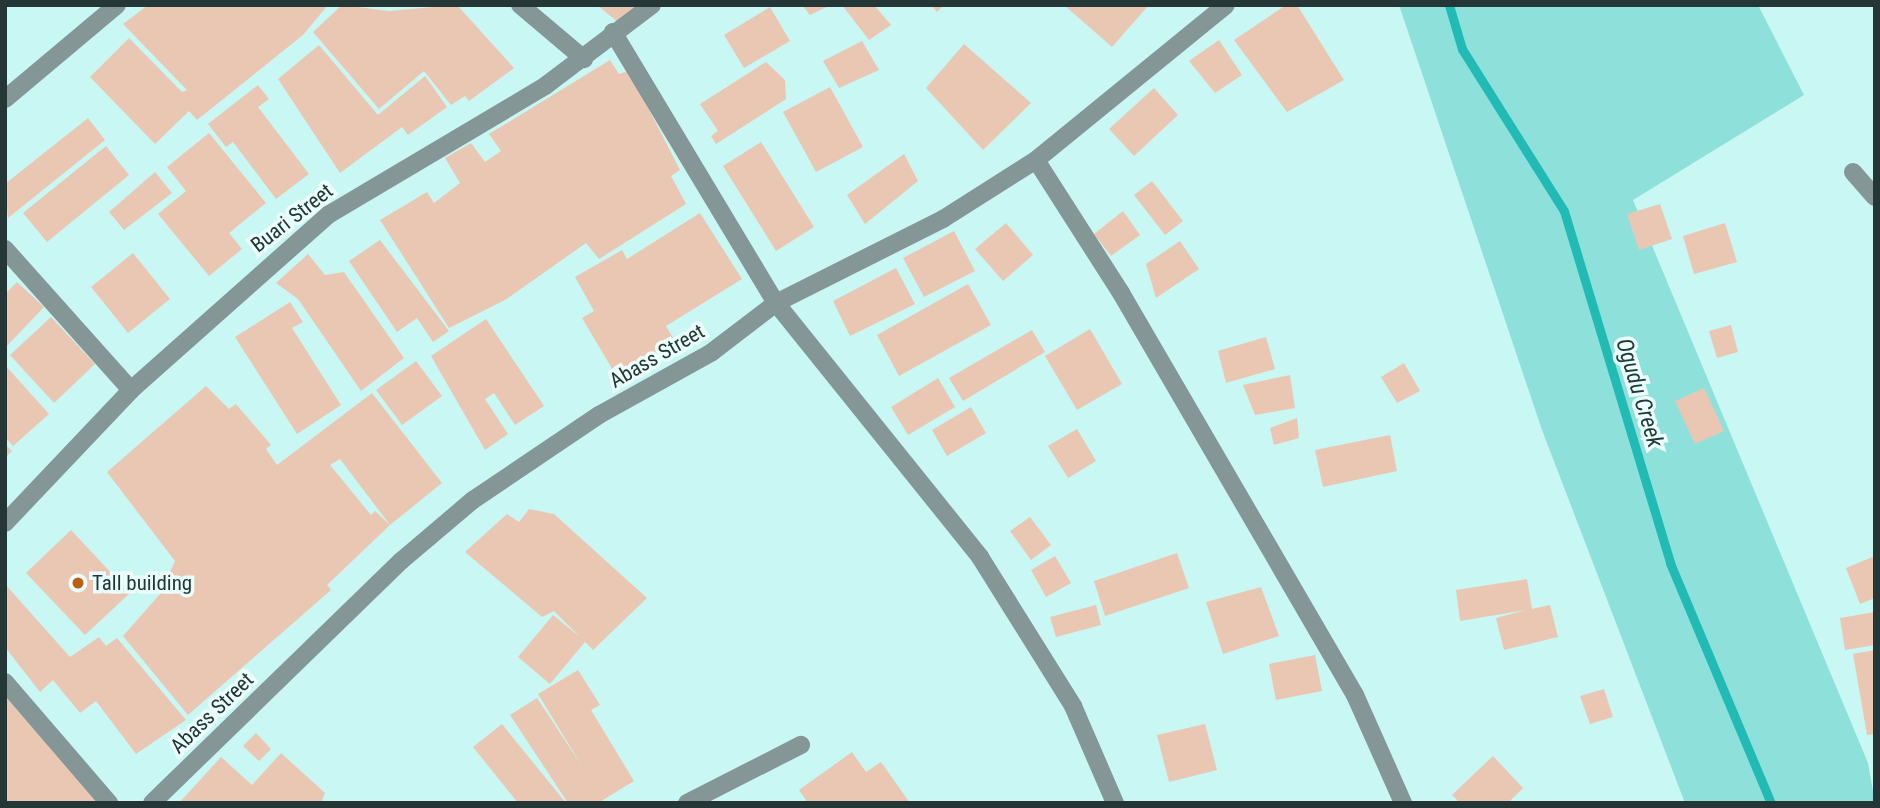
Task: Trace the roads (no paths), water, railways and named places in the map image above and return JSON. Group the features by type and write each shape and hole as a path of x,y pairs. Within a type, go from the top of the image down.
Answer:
{"street":[{"path":"5,99 117,5"},
{"path":"520,5 584,59"},
{"name":"Buari Street","path":"5,523 131,390 328,215 584,59 613,33 652,5"},
{"name":"Abass Street","path":"152,803 401,561 473,500 599,415 712,352 776,303 943,219 1035,160 1226,5"},
{"path":"613,33 776,303 980,557 1073,706 1115,803"},
{"path":"1035,160 1121,293 1355,695 1403,803"},
{"path":"1853,172 1875,197"},
{"path":"8,258 131,390"},
{"path":"5,682 108,803"},
{"path":"687,803 801,746"}],"waterway":[{"name":"Ogudu Creek","path":"1449,5 1462,49 1564,211 1670,563 1771,803"}],"place":[{"name":"Tall building","path":"78,583"}]}
